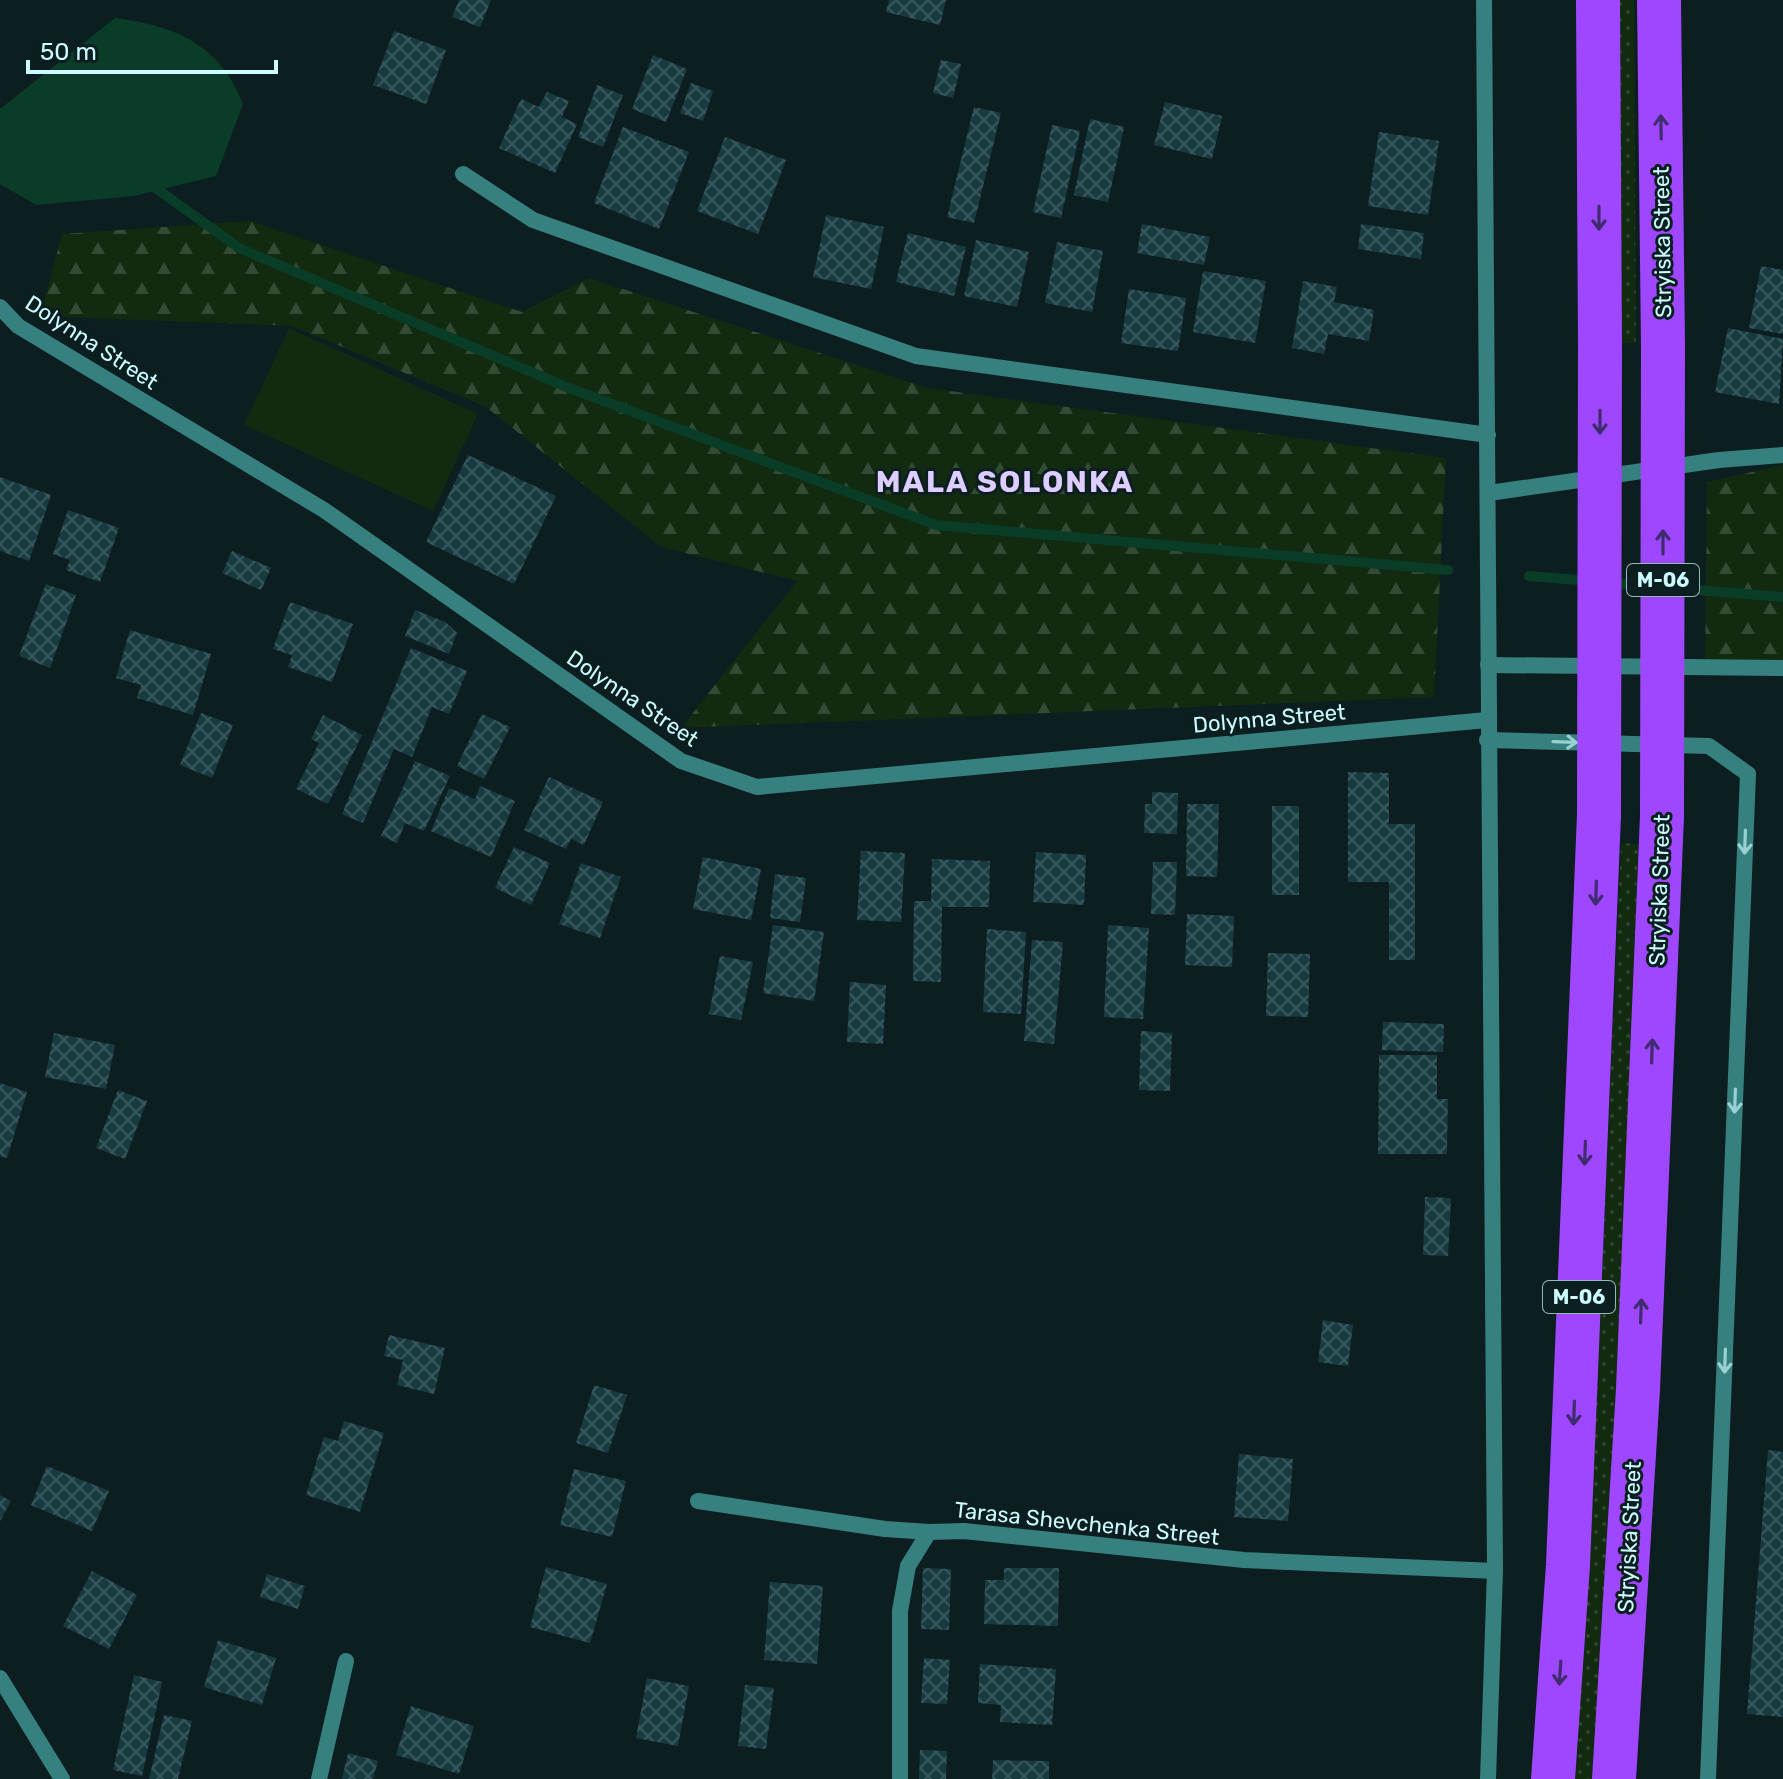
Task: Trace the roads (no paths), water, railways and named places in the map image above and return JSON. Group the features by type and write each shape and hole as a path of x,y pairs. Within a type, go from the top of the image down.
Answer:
{"highway":[{"name":"М-06","path":"1553,1779 1568,1565 1599,815 1598,0"},
{"name":"Stryiska Street","path":"1614,1779 1638,1389 1662,816 1663,345 1659,0"}],"street":[{"path":"1484,0 1495,1571 1488,1779"},
{"path":"463,174 533,220 916,356 1488,435"},
{"name":"Dolynna Street","path":"0,307 18,326 324,510 681,761 757,787 1487,720"},
{"path":"1489,493 1719,460 1783,455"},
{"path":"1488,665 1783,668"},
{"path":"1487,740 1709,746 1748,774 1708,1779"},
{"path":"698,1501 885,1529 929,1532"},
{"name":"Tarasa Shevchenka Street","path":"900,1779 900,1611 908,1566 929,1532 964,1531 1244,1560 1495,1571"},
{"path":"319,1779 346,1661"},
{"path":"0,1678 62,1779"}],"waterway":[{"path":"150,184 239,248 569,388 936,525 1448,570"},
{"path":"1529,576 1590,581"},
{"path":"1610,583 1653,586"},
{"path":"1673,588 1783,597"}],"district":[{"name":"MALA SOLONKA","path":"1005,482"}]}
